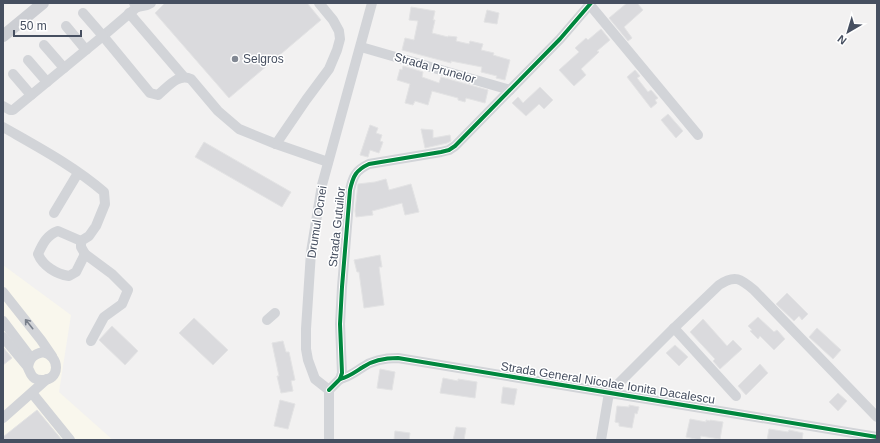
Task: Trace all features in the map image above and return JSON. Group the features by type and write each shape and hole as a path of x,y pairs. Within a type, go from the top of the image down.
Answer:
{"main road":[{"path":"3,36 36,5"}],"street":[{"path":"3,106 13,110 103,36 133,8 151,3"},
{"path":"276,144 329,69 337,50 340,40 339,30 319,3"},
{"name":"Drumul Ocnei","path":"329,390 315,379 312,374 306,349 312,244 319,199 328,162 372,3"},
{"path":"591,4 698,135"},
{"name":"Strada Gutuilor","path":"340,379 342,373 340,324 342,287 350,190 355,173 359,169 369,164 449,150 461,140 560,39 591,4"},
{"path":"133,8 182,76 191,79 218,112 239,129 276,144 328,162"},
{"path":"83,13 150,93 158,95 177,78 182,76"},
{"path":"66,26 86,50"},
{"path":"44,45 64,68"},
{"name":"Strada Prunelor","path":"361,47 510,90"},
{"path":"28,60 47,82"},
{"path":"13,74 31,95"},
{"path":"3,127 90,180 104,192 105,204 96,226 89,236 81,241"},
{"path":"54,213 78,173"},
{"path":"81,241 58,231 50,234 42,243 38,254 41,261 51,269 60,274 69,276 76,272 85,254"},
{"path":"81,241 81,247 85,254 112,274 128,290 122,304 104,317 91,341"},
{"path":"601,440 609,393 719,285 733,278 739,279 754,290 877,417"},
{"path":"3,292 41,340 52,356 56,369 52,377 47,379 3,418"},
{"path":"3,321 31,358"},
{"path":"674,328 736,396"},
{"path":"3,337 37,379 47,379"},
{"path":"28,368 31,358 38,353 43,352 52,356"},
{"name":"Strada General Nicolae Ionita Dacalescu","path":"340,379 352,375 365,365 387,358 398,358 609,393 849,436 877,437"},
{"path":"330,440 329,390 340,379"},
{"path":"33,392 70,440"}],"shaded area":[{"path":"3,265 71,315 59,392 113,440 3,440"}],"building":[{"name":"Selgros","path":"165,3 307,3 321,20 229,98 155,13"},
{"path":"627,3 637,3 643,10 624,27 632,38 628,41 609,18"},
{"path":"411,7 435,11 433,20 435,20 432,33 448,37 457,37 456,41 469,44 470,41 483,44 481,50 494,53 493,55 510,60 505,80 496,78 497,76 481,72 482,67 451,61 451,63 402,50 405,38 414,40 418,21 409,20"},
{"path":"487,10 499,13 497,24 484,22"},
{"path":"601,29 610,40 597,51 599,52 581,69 586,75 574,86 559,70 579,52 575,48 586,38 588,40"},
{"path":"403,66 423,72 422,77 439,83 441,77 488,90 485,103 466,98 465,102 458,100 458,98 432,91 428,105 415,101 413,105 405,103 410,84 397,80 400,69 402,70"},
{"path":"635,70 640,76 637,78 648,92 651,90 658,98 655,100 657,103 651,108 627,77"},
{"path":"540,87 553,100 544,109 539,104 526,116 512,103 518,97 523,103"},
{"path":"668,114 683,131 676,138 661,120"},
{"path":"370,125 378,128 376,133 382,135 380,141 383,142 379,153 370,150 368,157 360,155"},
{"path":"421,129 433,130 433,138 450,135 451,141 425,148"},
{"path":"204,142 291,192 282,207 195,157"},
{"path":"386,179 389,190 411,184 419,212 405,215 402,203 372,211 373,215 356,217 355,211 358,184"},
{"path":"380,255 382,267 379,267 384,305 364,308 359,272 357,272 354,260"},
{"path":"787,293 808,314 802,320 799,316 794,321 776,304"},
{"path":"758,317 774,332 777,330 785,339 774,350 760,336 758,339 750,331 752,330 748,326"},
{"path":"194,318 228,350 213,365 179,333"},
{"path":"703,319 727,346 733,340 742,349 720,369 713,361 715,359 690,332"},
{"path":"112,326 138,351 125,365 99,340"},
{"path":"817,328 841,350 833,359 809,337"},
{"path":"283,341 286,352 289,352 295,380 291,381 293,391 281,393 272,343"},
{"path":"675,345 688,357 679,366 666,353"},
{"path":"3,347 12,358 3,365"},
{"path":"760,364 768,373 746,395 738,386"},
{"path":"380,369 395,372 392,390 377,388"},
{"path":"443,378 458,381 458,379 477,382 475,398 440,393"},
{"path":"503,387 517,389 514,405 501,403"},
{"path":"838,393 847,401 838,411 829,402"},
{"path":"280,400 295,404 288,429 274,426"},
{"path":"629,405 639,407 637,414 635,413 632,428 619,426 619,423 615,422 617,406 629,407"},
{"path":"37,410 62,440 3,440 3,437"},
{"path":"690,419 706,422 706,420 710,420 723,422 720,439 701,436 700,440 686,437"},
{"path":"456,427 466,428 464,440 453,440"},
{"path":"769,429 788,432 789,430 803,433 802,440 767,440"},
{"path":"395,431 410,433 409,440 394,440"}],"cycle path":[{"path":"329,390 340,379 342,373 340,324 342,287 350,190 352,181 358,171 369,164 441,152 449,150 455,146 560,39 591,3"},
{"path":"340,379 349,376 375,361 398,358 877,437"}],"place":[{"name":"Selgros","path":"235,59"}]}
